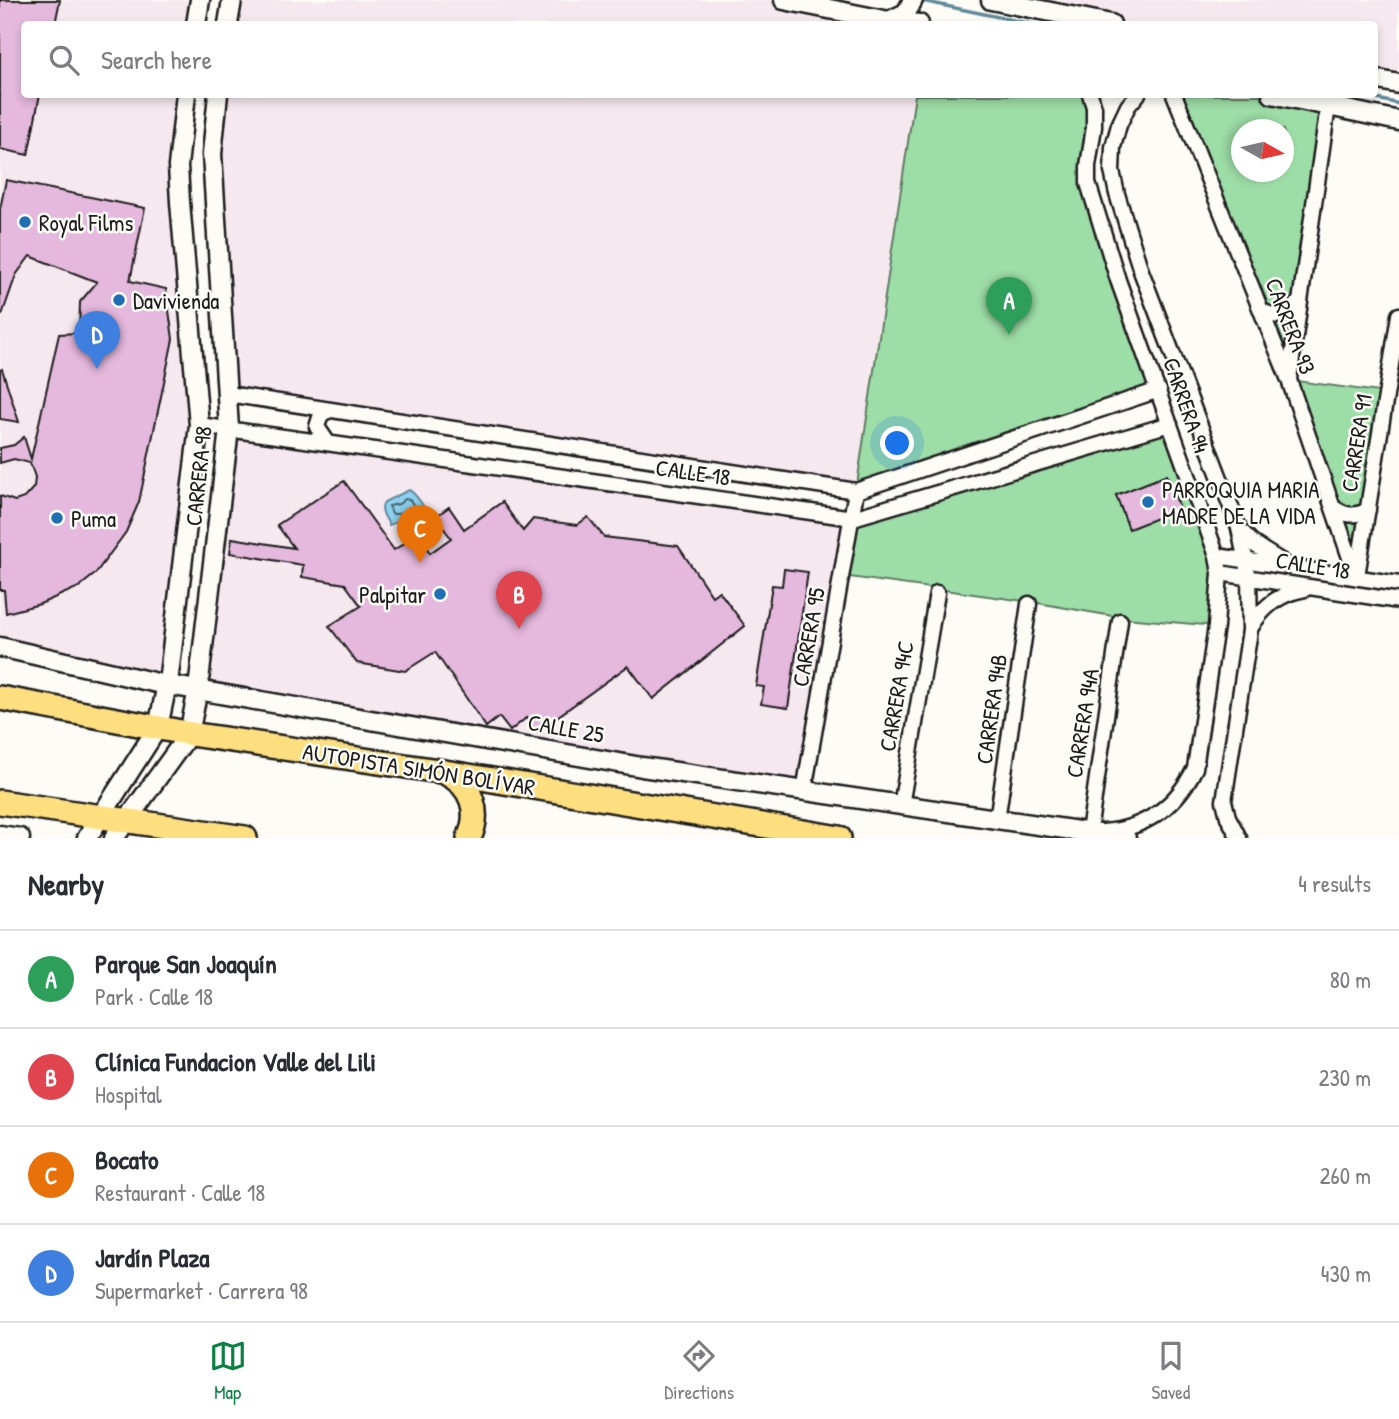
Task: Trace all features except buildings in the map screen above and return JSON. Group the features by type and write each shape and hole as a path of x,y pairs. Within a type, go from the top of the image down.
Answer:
{"highway":[{"name":"AUTOPISTA SIMÓN BOLÍVAR","path":"0,698 190,734 439,771 839,838"},
{"path":"439,771 455,778 471,798 475,814 469,838"},
{"path":"0,802 103,816 120,829 245,838"}],"street":[{"path":"196,21 200,0"},
{"path":"222,21 225,0"},
{"path":"228,21 232,0"},
{"path":"784,0 883,21"},
{"path":"890,21 906,13 912,0"},
{"path":"991,0 1096,21"},
{"path":"1378,80 1399,84"},
{"name":"CARRERA 98","path":"87,838 158,727 167,684 199,425 178,166 186,98"},
{"name":"CARRERA 98","path":"120,829 190,734 198,689 229,429 212,154 218,98"},
{"name":"CARRERA 94","path":"1088,832 1119,831 1148,820 1166,808 1188,782 1195,768 1216,626 1220,573 1217,556 1118,280 1088,183 1094,127 1091,98"},
{"name":"CARRERA 94","path":"1136,98 1119,125 1113,147 1112,171 1141,271 1239,528 1249,578 1250,630 1224,802 1239,838"},
{"name":"CARRERA 93","path":"1176,98 1289,380 1357,578"},
{"path":"1291,98 1399,121"},
{"path":"1289,380 1328,106"},
{"path":"1118,280 1118,272 1129,264 1136,265 1141,271"},
{"path":"1262,311 1279,317 1295,309 1300,301"},
{"name":"CARRERA 91","path":"1357,578 1399,315"},
{"name":"CALLE 18","path":"228,394 856,491 1159,390"},
{"path":"328,443 317,426 321,414 330,410"},
{"name":"CALLE 18","path":"199,425 853,518 1170,424"},
{"name":"CARRERA 95","path":"804,791 856,491"},
{"path":"1333,507 1340,513 1350,515 1368,510"},
{"path":"1239,528 1255,545 1295,568"},
{"name":"CALLE 18","path":"1217,556 1399,584"},
{"name":"CALLE 18","path":"1220,573 1399,601"},
{"path":"1250,630 1266,606 1281,596 1297,590 1315,588"},
{"name":"CARRERA 94C","path":"901,806 937,593"},
{"name":"CARRERA 94B","path":"997,820 1029,604"},
{"name":"CARRERA 94A","path":"1088,832 1120,621"},
{"name":"CALLE 25","path":"0,647 167,684 642,767 1126,838"},
{"path":"0,835 20,838"}],"shaded area":[{"path":"0,0 200,0 196,21 21,21 21,98 186,98 180,140 199,425 167,684 0,647"},
{"path":"232,0 784,0 902,21 228,21"},
{"path":"991,0 1399,0 1399,84 1378,80 1378,21 1096,21"},
{"path":"218,98 915,98 856,491 228,394"},
{"path":"229,429 853,518 804,791 198,689"}],"green space":[{"path":"915,98 1090,98 1088,166 1159,390 856,491"},
{"path":"1175,98 1287,98 1328,106 1289,380 1387,393 1357,578"},
{"path":"1170,424 1217,556 1216,626 1124,618 1032,602 842,576 853,518","holes":["1167,475 1180,509 1129,529 1116,495"]}],"water":[{"path":"409,490 429,516 426,531 409,521 389,525 383,513 384,502"}],"waterway":[{"path":"922,1 1018,21"},
{"path":"1373,98 1399,104"}],"place":[{"name":"Royal Films","path":"25,222"},
{"name":"Davivienda","path":"119,300"},
{"name":"Parque San Joaquín","path":"1009,335"},
{"name":"Jardín Plaza","path":"97,369"},
{"name":"PARROQUIA MARIA MADRE DE LA VIDA","path":"1148,502"},
{"name":"Puma","path":"57,518"},
{"name":"Bocato","path":"420,563"},
{"name":"Palpitar","path":"440,594"},
{"name":"Clínica Fundacion Valle del Lili","path":"519,629"}]}
